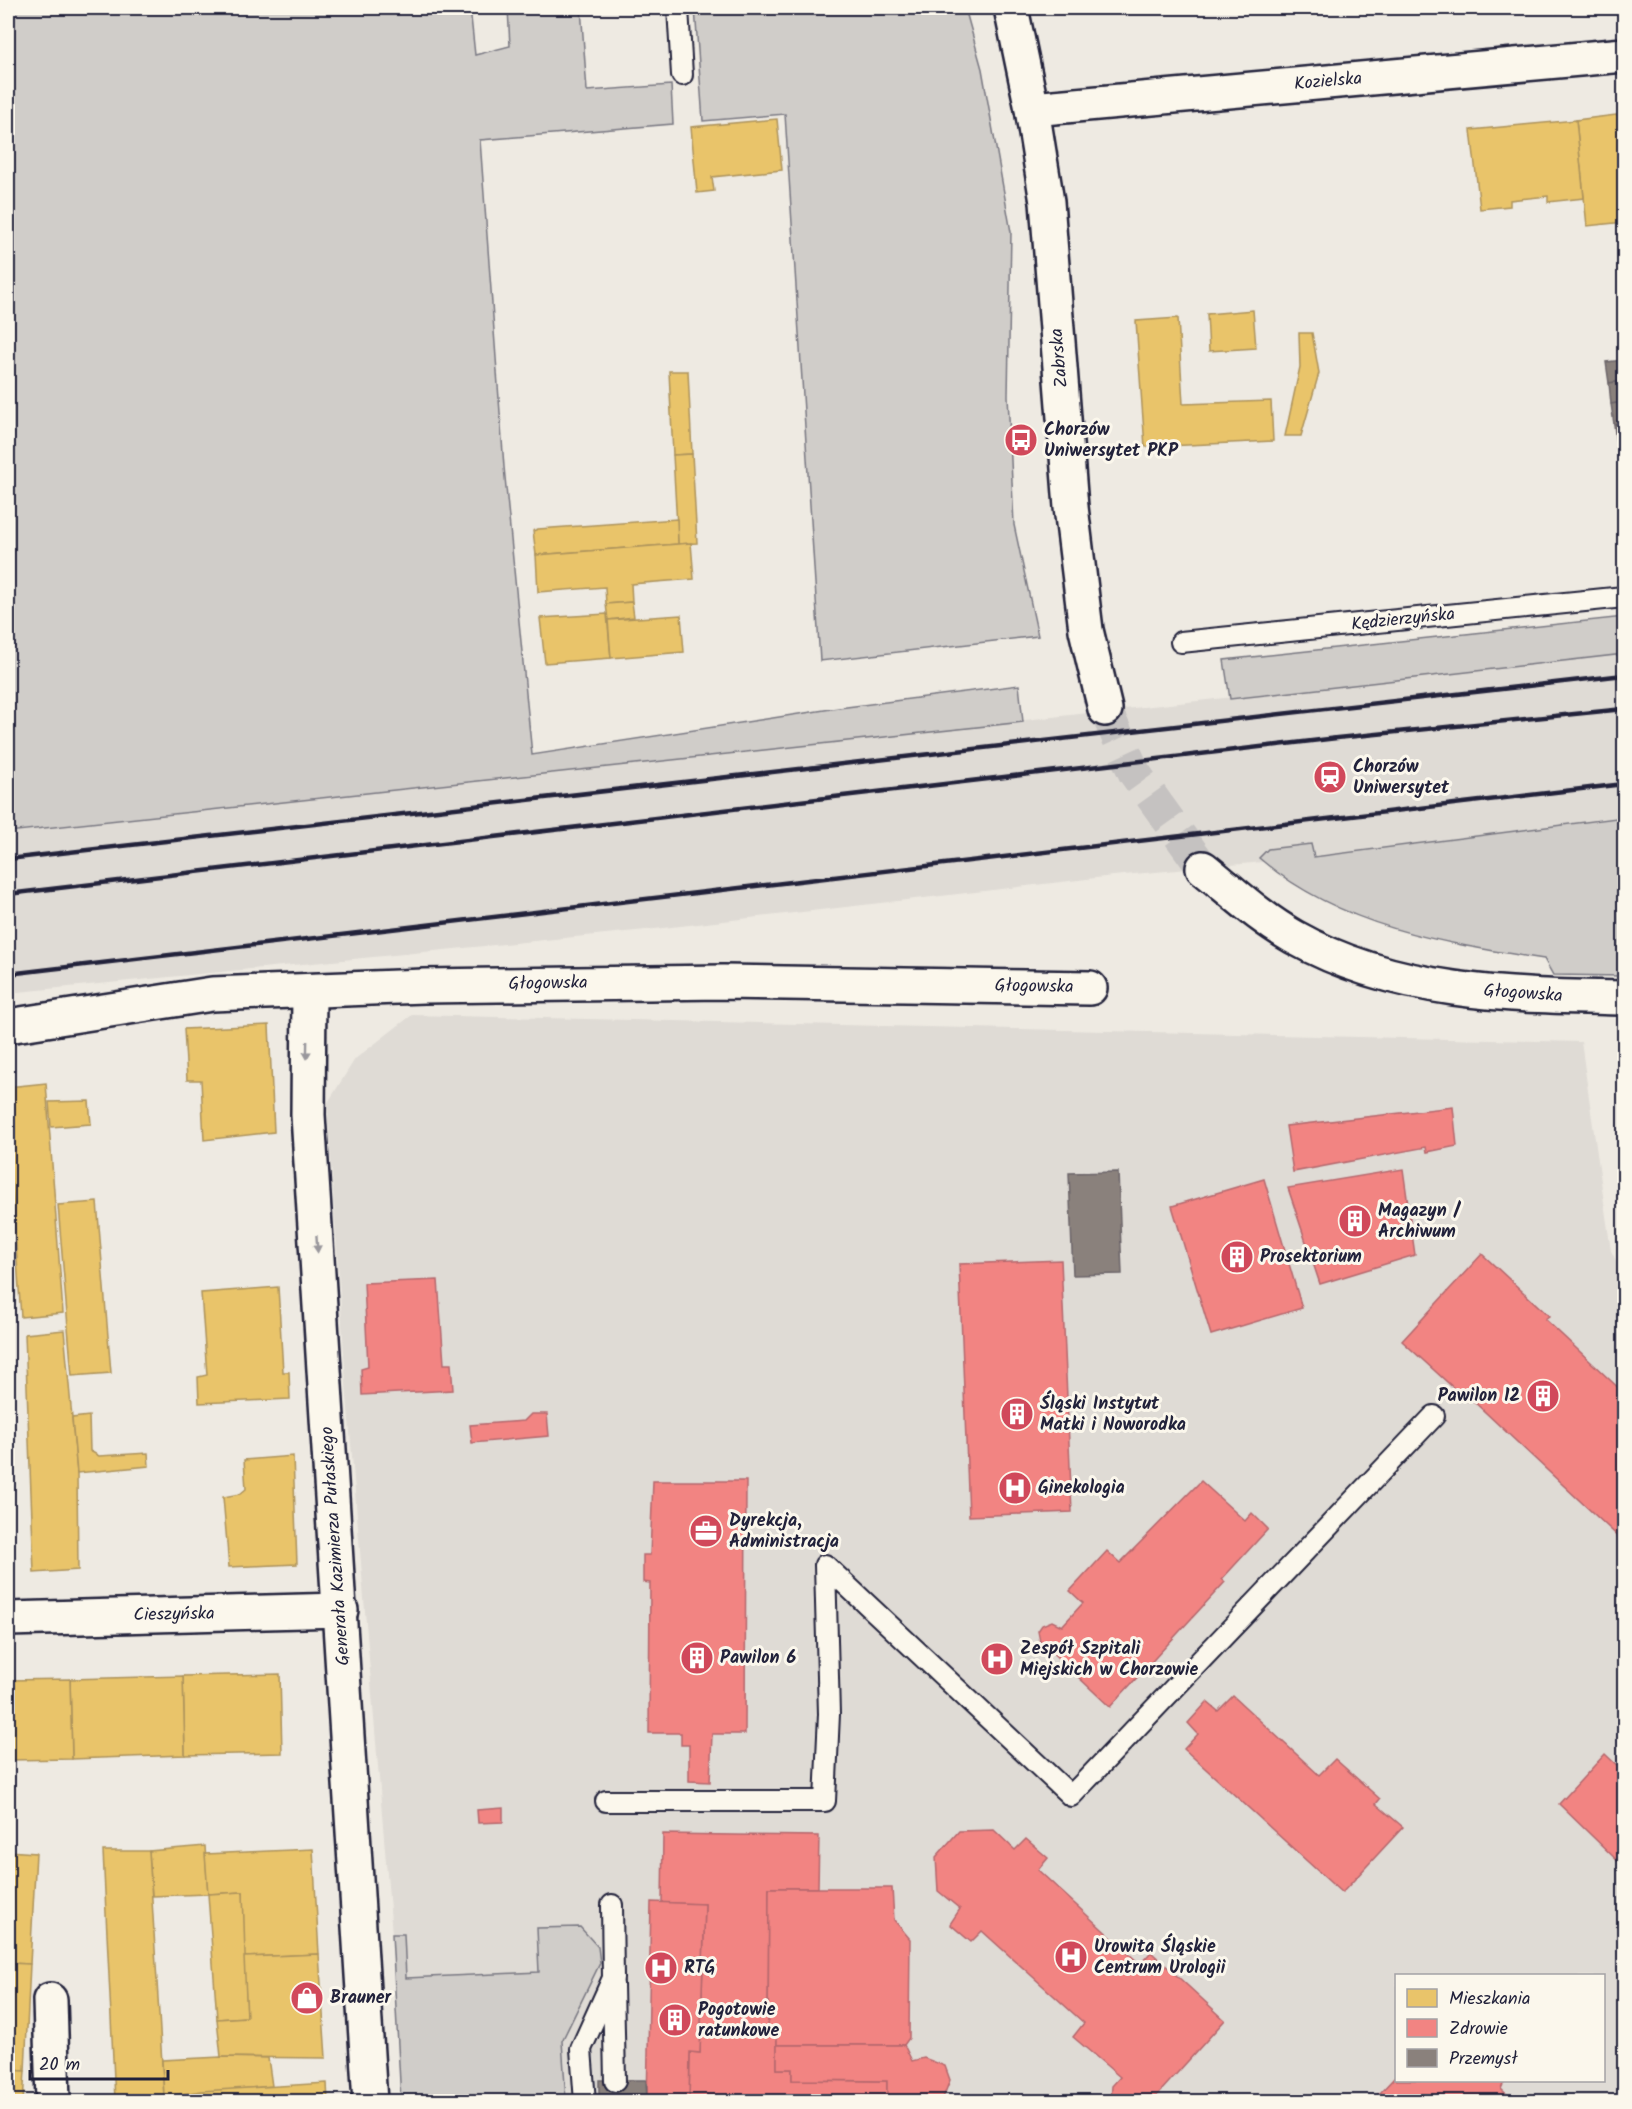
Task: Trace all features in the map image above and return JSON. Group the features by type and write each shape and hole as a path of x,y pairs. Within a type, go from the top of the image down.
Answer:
{"street":[{"name":"Zabrska","path":"1011,8 1032,109 1047,202 1073,519 1086,630 1105,709"},
{"name":"Kozielska","path":"1032,109 1624,55"},
{"name":"Głogowska","path":"1203,868 1241,901 1294,937 1332,956 1384,974 1482,992 1624,998"},
{"name":"Głogowska","path":"8,1026 212,994 424,986 723,982 1090,988"},
{"name":"Generała Kazimierza Pułaskiego","path":"309,991 308,1115 341,1610 370,2102"},
{"name":"Cieszyńska","path":"8,1619 341,1610"},
{"path":"50,2000 53,2102"}],"lane":[{"path":"678,8 682,75"},
{"name":"Kędzierzyńska","path":"1181,642 1624,597"},
{"path":"606,1802 825,1801 829,1714 825,1565 1071,1796 1434,1416"},
{"path":"612,1905 615,2081"},
{"path":"585,2102 581,2049 613,1978"}],"shaded area":[{"path":"8,8 470,8 475,55 510,46 508,8 581,8 587,91 671,85 673,124 480,140 504,467 532,755 831,709 1019,685 1023,722 8,832"},
{"path":"695,8 965,8 982,69 1011,232 1008,396 1014,525 1038,636 820,661 785,114 703,121"},
{"path":"1624,617 1624,654 1230,699 1224,660"},
{"path":"1624,654 1624,817 1337,855 1113,876 646,930 8,993 8,832"},
{"path":"1624,817 1624,976 1553,975 1544,959 1468,946 1394,928 1323,901 1290,881 1259,858 1268,849 1311,844 1314,857"},
{"name":"Zespół Szpitali Miejskich w Chorzowie","path":"412,1015 1581,1042 1611,1251 1624,1275 1624,2101 406,2101 346,1384 327,1104 355,1059"},
{"path":"580,1927 598,1947 600,1963 562,2041 566,2101 401,2101 392,1934 404,1934 406,1978 539,1972 537,1928"}],"building: Mieszkania":[{"path":"1624,114 1624,222 1587,226 1576,120"},
{"path":"777,119 782,170 712,177 714,191 697,193 691,127"},
{"path":"1576,120 1584,198 1548,202 1548,196 1510,200 1510,206 1480,209 1471,130"},
{"path":"1253,310 1256,348 1209,351 1207,314"},
{"path":"1178,318 1183,404 1271,401 1273,441 1145,447 1136,321"},
{"path":"1299,333 1312,333 1319,373 1301,436 1285,436 1300,367"},
{"path":"669,371 688,371 692,454 673,455"},
{"path":"692,454 697,543 678,544 673,455"},
{"path":"677,519 678,544 536,555 533,531 538,529"},
{"path":"691,543 694,579 631,584 632,602 606,604 605,587 538,592 536,555"},
{"path":"632,602 634,617 608,620 606,604"},
{"path":"607,614 611,658 545,663 540,618"},
{"path":"681,615 684,652 611,658 608,620"},
{"path":"269,1025 274,1132 204,1140 201,1080 187,1080 184,1029"},
{"path":"46,1083 63,1313 21,1317 8,1133 8,1087"},
{"path":"89,1101 91,1124 51,1127 49,1102"},
{"path":"97,1202 111,1373 72,1376 58,1205"},
{"path":"278,1287 283,1372 289,1372 290,1399 199,1403 198,1377 207,1375 201,1293"},
{"path":"64,1330 77,1473 78,1570 34,1573 25,1334"},
{"path":"89,1416 90,1451 99,1456 148,1453 149,1466 77,1473 72,1418"},
{"path":"293,1456 297,1564 229,1567 223,1497 240,1494 246,1489 244,1460"},
{"path":"280,1674 282,1753 185,1755 183,1676"},
{"path":"183,1676 185,1755 72,1759 70,1679"},
{"path":"70,1679 72,1759 8,1760 8,1680"},
{"path":"205,1846 208,1894 152,1896 149,1851"},
{"path":"313,1849 319,1954 244,1957 243,1892 208,1894 205,1854"},
{"path":"8,1851 36,1853 30,1964 8,1963"},
{"path":"103,1851 149,1851 164,2096 115,2100"},
{"path":"243,1892 247,2017 217,2019 208,1894"},
{"path":"319,1954 326,2058 221,2057 217,2019 247,2017 244,1957"},
{"path":"8,1963 30,1964 25,2071 8,2070"},
{"path":"221,2057 268,2058 272,2086 164,2096 162,2060"},
{"path":"8,2070 25,2071 23,2102 8,2102"},
{"path":"327,2083 328,2102 128,2102 202,2091"}],"building: Zdrowie":[{"path":"1453,1107 1457,1146 1427,1152 1426,1147 1293,1172 1286,1126"},
{"name":"Magazyn / Archiwum","path":"1403,1169 1415,1255 1320,1284 1288,1188"},
{"name":"Prosektorium","path":"1264,1179 1302,1308 1211,1335 1172,1206"},
{"name":"Pawilon 12","path":"1482,1254 1549,1316 1545,1319 1624,1393 1624,1542 1470,1398 1468,1401 1402,1341"},
{"name":"Śląski Instytut Matki i Noworodka","path":"1061,1260 1072,1512 969,1516 959,1264"},
{"path":"438,1280 444,1364 451,1364 453,1390 362,1395 361,1369 368,1367 364,1283"},
{"path":"531,1414 547,1414 549,1436 472,1443 470,1425 524,1421"},
{"name":"Pawilon 6","path":"653,1481 746,1481 745,1734 712,1734 710,1782 689,1781 689,1745 681,1745 681,1733 649,1733 650,1583 643,1582 643,1555 650,1555"},
{"path":"1201,1481 1245,1521 1252,1513 1268,1529 1222,1579 1225,1582 1110,1707 1040,1641 1038,1631 1042,1625 1052,1621 1062,1626 1083,1603 1070,1591 1107,1551 1120,1563"},
{"path":"1233,1696 1319,1775 1335,1759 1380,1799 1376,1804 1403,1827 1342,1893 1184,1749 1198,1734 1188,1723 1207,1702 1218,1711"},
{"path":"1605,1754 1624,1772 1624,1867 1559,1804"},
{"path":"503,1808 503,1822 478,1823 477,1810"},
{"path":"994,1830 1015,1850 1026,1839 1048,1858 1038,1870 1140,1964 1151,1952 1225,2020 1151,2102 1111,2102 1112,2086 1120,2077 1073,2037 1084,2023 982,1931 971,1942 950,1924 960,1909 938,1891 936,1857 959,1831"},
{"path":"663,1834 819,1836 818,1888 769,1888 768,2032 777,2031 777,2069 792,2069 792,2080 887,2081 887,2102 689,2102 690,2052 700,2053 705,1904 662,1903"},
{"path":"769,1888 892,1888 894,1920 910,1939 909,2038 904,2045 777,2045 777,2031 768,2032"},
{"name":"Pogotowie ratunkowe","path":"651,1902 705,1904 700,2053 690,2052 689,2102 647,2102"},
{"path":"777,2045 904,2045 912,2061 924,2058 945,2066 950,2080 943,2098 937,2102 887,2102 887,2081 792,2080 792,2069 777,2069"},
{"path":"1395,2077 1395,2082 1504,2082 1501,2089 1515,2102 1367,2102 1380,2093"}],"building: Przemysł":[{"path":"1624,360 1624,381 1609,383 1606,362"},
{"path":"1624,381 1624,402 1611,404 1609,383"},
{"path":"1624,402 1624,423 1614,424 1611,404"},
{"path":"1624,423 1624,444 1616,444 1614,424"},
{"path":"1616,444 1624,444 1624,464 1619,465"},
{"path":"1624,464 1624,484 1621,485 1619,465"},
{"path":"1118,1172 1122,1274 1073,1275 1069,1173"},
{"path":"599,2080 646,2080 647,2102 599,2102"}],"tunnel":[{"path":"1105,709 1134,772 1203,868"}],"railway":[{"path":"8,859 1624,675"},
{"path":"8,894 1337,738 1624,709"},
{"path":"8,974 1624,784"}],"place":[{"name":"Chorzów Uniwersytet PKP","path":"1021,440"},
{"name":"Chorzów Uniwersytet","path":"1330,777"},
{"name":"Magazyn / Archiwum","path":"1355,1221"},
{"name":"Prosektorium","path":"1237,1257"},
{"name":"Pawilon 12","path":"1543,1396"},
{"name":"Śląski Instytut Matki i Noworodka","path":"1017,1414"},
{"name":"Ginekologia","path":"1015,1488"},
{"name":"Dyrekcja, Administracja","path":"706,1531"},
{"name":"Pawilon 6","path":"697,1658"},
{"name":"Zespół Szpitali Miejskich w Chorzowie","path":"997,1659"},
{"name":"Urowita Śląskie Centrum Urologii","path":"1071,1957"},
{"name":"RTG","path":"661,1968"},
{"name":"Brauner","path":"307,1998"},
{"name":"Pogotowie ratunkowe","path":"675,2020"}]}
